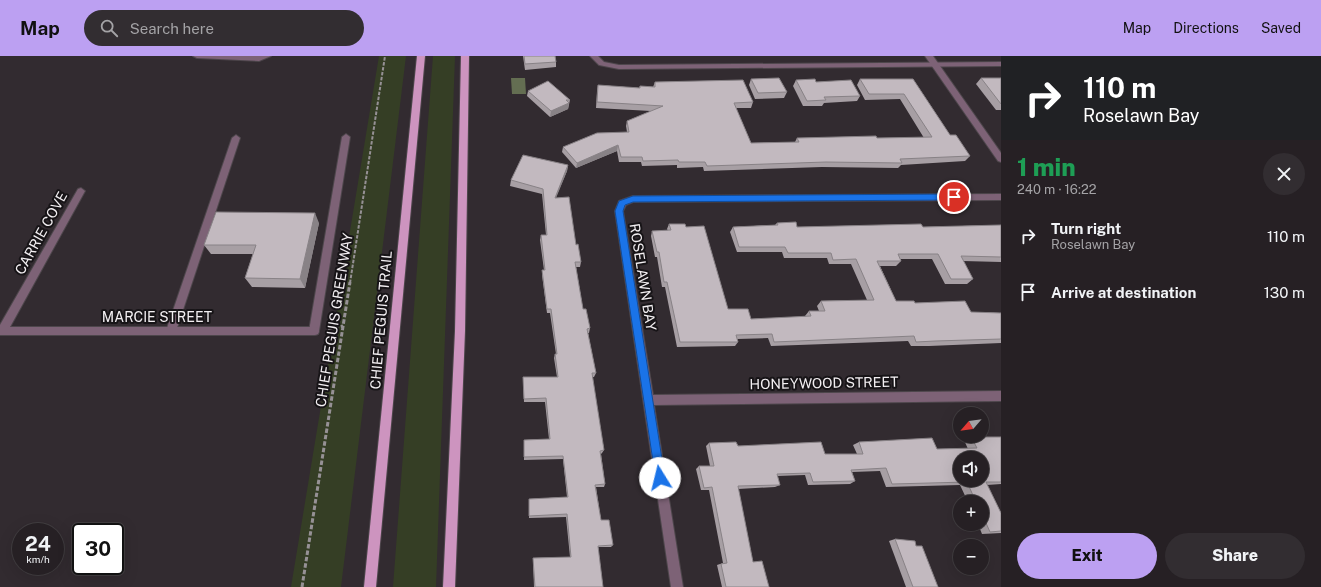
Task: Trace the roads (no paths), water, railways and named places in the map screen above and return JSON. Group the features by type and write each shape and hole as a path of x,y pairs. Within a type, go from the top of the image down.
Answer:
{"main road":[{"name":"CHIEF PEGUIS TRAIL","path":"370,587 421,56"},
{"path":"449,587 460,331 465,56"}],"street":[{"path":"197,56 259,59 267,56"},
{"path":"594,56 597,61 605,65 619,67 1001,64"},
{"path":"929,56 1001,159"},
{"name":"MARCIE STREET","path":"1,331 314,331 346,137"},
{"path":"171,331 236,138"},
{"name":"CARRIE COVE","path":"1,331 81,191"},
{"name":"ROSELAWN BAY","path":"677,587 619,211 622,203 633,199 1001,196"},
{"name":"HONEYWOOD STREET","path":"648,400 1001,396"}]}
